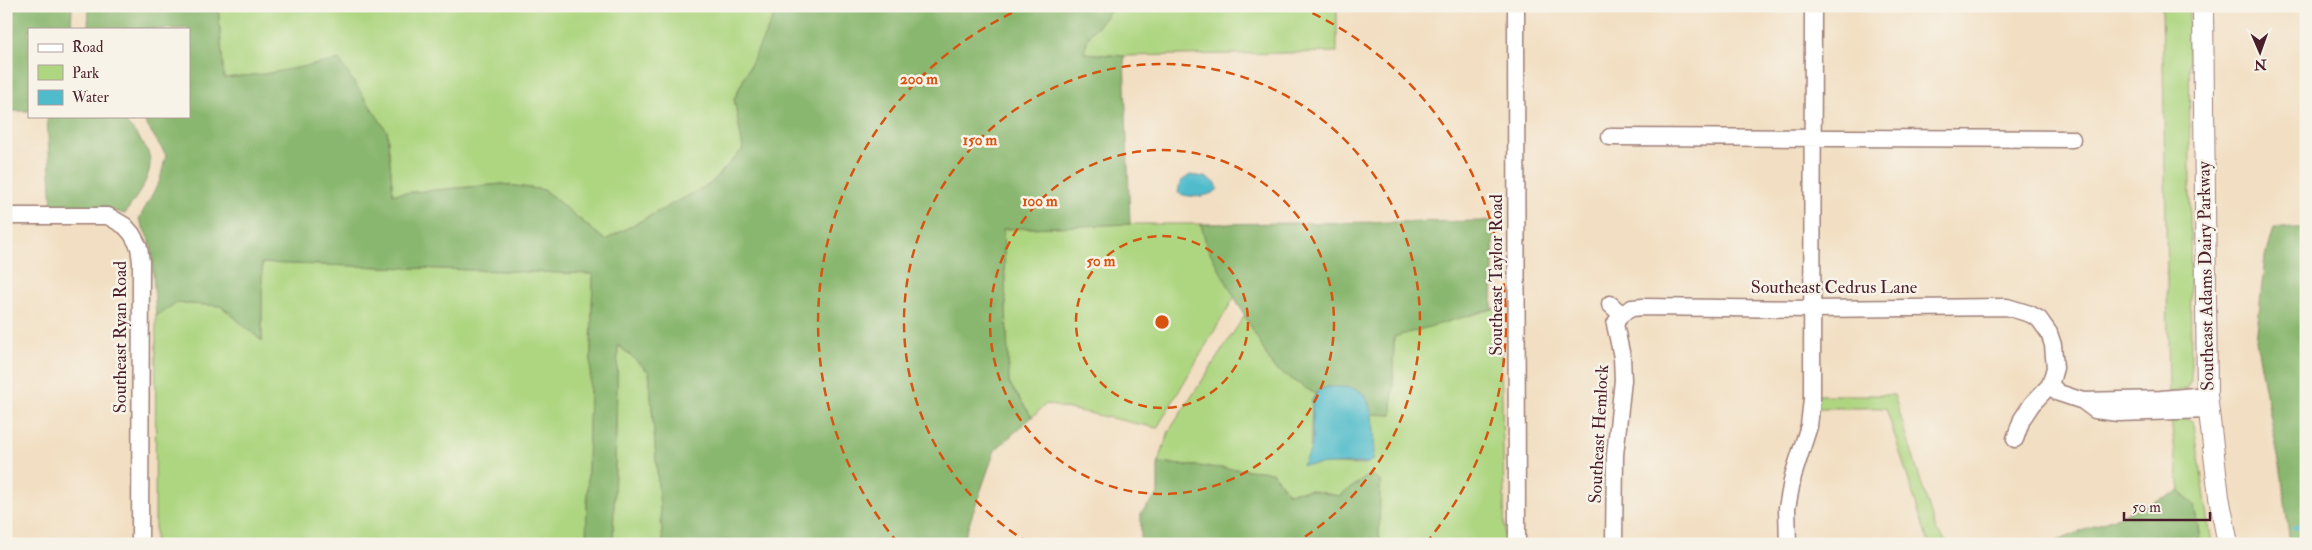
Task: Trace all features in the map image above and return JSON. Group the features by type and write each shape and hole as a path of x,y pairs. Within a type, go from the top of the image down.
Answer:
{"main road":[{"name":"Southeast Adams Dairy Parkway","path":"2203,6 2208,402 2228,544"}],"street":[{"name":"Southeast Taylor Road","path":"1516,6 1516,544"},
{"path":"1788,544 1787,508 1793,476 1810,417 1813,6"},
{"path":"1610,137 2072,139"},
{"name":"Southeast Ryan Road","path":"6,216 108,216 126,226 139,247 141,262 140,544"},
{"name":"Southeast Cedrus Lane","path":"1615,309 1643,307 1811,309 2007,307 2049,320 2055,368 2050,385"},
{"name":"Southeast Hemlock","path":"1614,544 1615,455 1624,380 1622,357 1615,324 1615,309"},
{"path":"2015,439 2022,419 2032,404 2050,385 2059,393 2083,401 2208,402"}],"green space":[{"path":"6,6 72,6 71,28 28,28 28,111 6,111"},
{"path":"89,6 218,6 224,78 264,74 339,60 387,131 393,194 502,184 544,190 605,240 710,184 743,149 734,99 773,18 773,6 1154,6 1112,9 1088,37 1084,53 1124,56 1130,224 1003,229 1009,383 1032,417 995,450 962,544 663,544 649,372 618,345 613,544 586,544 593,274 262,263 262,341 221,306 176,303 156,316 151,244 139,219 160,180 166,155 142,118 190,118 190,28 88,28"},
{"path":"218,6 773,6 774,18 734,99 744,149 710,184 605,240 544,190 502,184 393,194 387,131 264,74 224,78"},
{"path":"1154,6 1337,6 1337,52 1124,56 1084,53 1088,37 1112,9"},
{"path":"2162,6 2189,6 2191,381 2186,389 2169,393"},
{"path":"47,118 123,118 147,150 150,158 150,167 144,184 125,214 107,209 52,209"},
{"path":"1494,221 1492,309 1394,337 1392,415 1371,414 1366,398 1361,392 1319,390 1315,394 1273,367 1207,247 1201,224"},
{"path":"1130,224 1201,224 1207,247 1235,296 1157,428 1046,404 1032,417 1009,383 1003,229"},
{"path":"2273,228 2306,228 2306,544 2290,544 2282,477 2256,340 2265,257"},
{"path":"262,263 593,274 586,544 155,544 156,316 176,303 221,306 262,341"},
{"path":"1500,307 1505,544 1379,544 1380,481 1371,475 1339,496 1309,490 1288,493 1272,472 1158,463 1169,431 1245,315 1273,367 1315,394 1312,400 1310,463 1359,465 1368,463 1375,450 1371,414 1392,415 1394,336"},
{"path":"618,345 649,372 663,544 613,544"},
{"path":"1815,395 1894,395 1936,530 1948,544 1930,544 1927,539 1886,408 1817,408"},
{"path":"2183,418 2191,420 2194,425 2212,544 2201,544 2194,506 2180,491 2171,420"},
{"path":"1158,463 1272,472 1288,493 1309,490 1339,496 1371,474 1380,481 1379,544 1336,544 1323,540 1316,544 1141,544 1141,513 1158,494"},
{"path":"2180,491 2194,506 2201,544 2050,544"}],"water":[{"path":"1190,175 1205,177 1216,183 1218,189 1204,196 1187,196 1178,193 1180,182"},
{"path":"1328,387 1353,388 1365,396 1369,404 1374,434 1373,460 1368,463 1302,465 1312,443 1312,400 1319,390"}],"waterway":[{"path":"2294,528 2306,522"}]}
